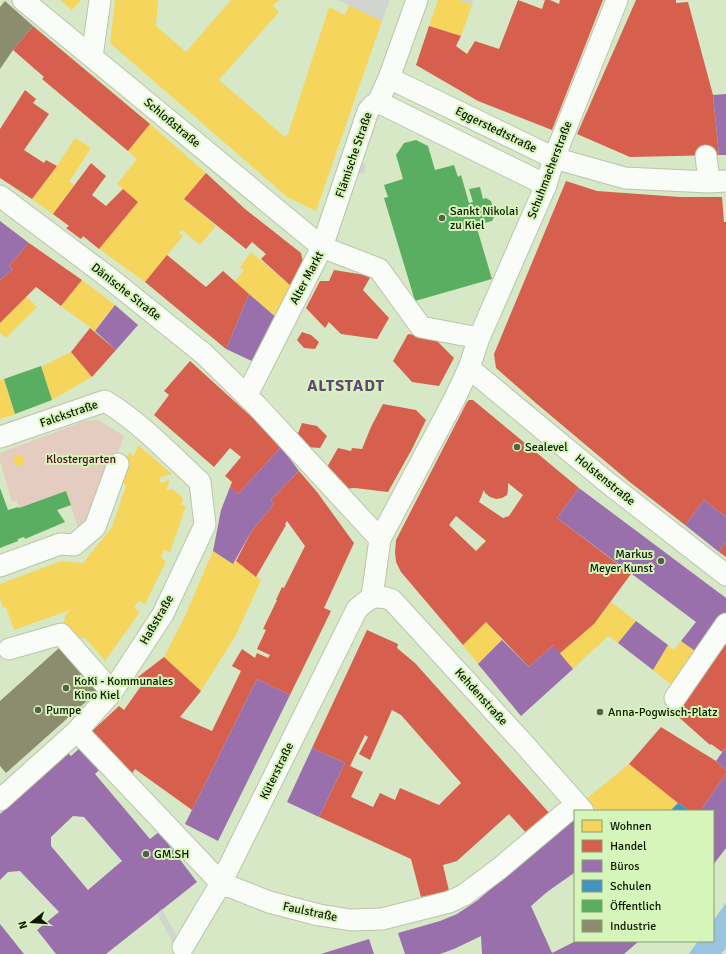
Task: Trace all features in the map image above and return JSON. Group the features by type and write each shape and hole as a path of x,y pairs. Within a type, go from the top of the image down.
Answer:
{"street":[{"name":"Schloßstraße","path":"22,0 322,247"},
{"path":"92,57 100,0"},
{"name":"Flämische Straße","path":"322,247 368,111 378,102 389,78 417,0"},
{"name":"Schuhmacherstraße","path":"479,338 546,185 554,158 617,0"},
{"name":"Eggerstedtstraße","path":"389,78 554,158 625,178 718,181"},
{"path":"378,102 546,185"},
{"path":"706,156 718,181"},
{"name":"Dänische Straße","path":"0,196 108,276 204,354 247,395"},
{"name":"Alter Markt","path":"247,395 322,247 379,268 421,326 479,338"},
{"path":"372,597 380,539 454,400 479,338"},
{"name":"Holstenstraße","path":"468,368 608,484 726,575"},
{"path":"247,395 380,539"},
{"name":"Falckstraße","path":"0,437 105,401 133,421"},
{"name":"Haßstraße","path":"2,794 77,731 112,692 163,614 205,525 200,482 133,421"},
{"path":"0,566 60,544 74,545 95,527 118,464"},
{"name":"Kehdenstraße","path":"372,597 383,597 392,600 580,807"},
{"name":"Küterstraße","path":"180,952 221,883 357,609 372,597"},
{"path":"675,698 726,624"},
{"path":"9,649 61,634 112,692"},
{"name":"Faulstraße","path":"77,731 221,883 269,902 319,915 351,920 382,919 449,902 464,895 574,812"}],"green space":[{"name":"Klostergarten","path":"98,420 124,436 84,547 66,491 19,508 17,500 12,502 0,461 0,453 85,421"}],"water":[{"path":"726,903 726,948 721,954 689,954 697,942 714,942 714,920"}],"building: Wohnen":[{"path":"60,0 81,0 72,10"},
{"path":"115,0 158,0 156,26 186,52 231,0 279,0 273,6 279,12 219,80 285,137 288,134 329,7 345,15 349,5 382,21 316,211 287,197 110,43"},
{"path":"438,0 459,0 472,5 461,36 429,26"},
{"path":"150,124 206,173 184,199 216,226 200,245 182,230 179,233 183,236 145,282 99,249 138,202 117,184 137,159 128,151"},
{"path":"75,138 91,148 69,182 74,185 53,214 32,199 57,166"},
{"path":"251,252 292,287 278,319 235,282 244,270 240,267"},
{"path":"82,280 115,305 95,331 61,306"},
{"path":"26,296 37,307 6,338 0,333 0,323"},
{"path":"71,352 92,377 52,400 41,367"},
{"path":"4,379 15,414 0,419 0,380"},
{"path":"138,445 172,474 161,477 159,483 170,480 166,490 172,489 183,498 181,505 186,506 170,552 164,550 161,558 166,561 145,604 138,601 134,608 140,612 105,661 85,638 78,638 66,630 64,623 65,616 70,610 14,630 6,607 3,608 0,599 0,584 61,561 83,563 112,527 126,486 120,480 129,452 134,456"},
{"path":"22,454 25,464 16,466 12,457"},
{"path":"213,551 233,564 236,561 261,580 236,635 201,691 164,657 185,616"},
{"path":"611,602 636,621 618,643 608,636 573,669 559,654 594,624"},
{"path":"486,622 502,640 478,664 463,645"},
{"path":"681,641 698,653 673,686 653,670 668,645 674,650"},
{"path":"629,764 678,803 671,810 597,810 586,799"}],"building: Handel":[{"path":"518,0 542,9 545,0 550,0 559,4 560,0 603,0 552,130 478,101 416,65 429,26 461,36 456,46 467,54 475,41 499,49"},
{"path":"636,0 676,0 676,3 688,2 713,95 719,155 630,157 577,134"},
{"path":"33,26 150,124 128,151 42,79 44,77 13,50"},
{"path":"25,90 36,99 33,103 49,114 24,150 44,163 46,160 57,166 32,199 0,178 0,129"},
{"path":"91,163 106,176 92,195 106,206 123,189 138,202 99,249 83,236 81,239 66,228 69,226 53,214"},
{"path":"206,173 245,209 301,253 303,262 292,287 261,259 266,254 252,242 246,249 184,199"},
{"path":"566,181 597,191 680,197 722,197 724,222 726,222 726,517 704,500 685,525 631,483 496,368 494,354"},
{"path":"29,243 82,280 61,306 36,287 0,323 0,280 13,269 9,266"},
{"path":"167,255 206,287 223,271 249,294 226,349 145,282"},
{"path":"334,270 371,276 363,290 389,318 377,339 341,334 329,322 325,328 306,308 320,281 329,281"},
{"path":"90,328 116,350 92,377 71,352"},
{"path":"302,332 311,335 319,342 315,349 304,348 297,340"},
{"path":"408,334 434,338 454,358 439,386 412,382 393,361"},
{"path":"190,361 255,420 281,447 238,494 230,487 232,482 225,476 241,457 230,448 214,467 154,415 169,395 164,391"},
{"path":"469,400 473,400 579,488 557,518 631,574 594,624 559,654 553,645 529,667 486,622 463,645 401,572 396,562 396,540","holes":["508,483 523,495 509,516 503,518 479,502 484,490 490,497 496,499 507,495","456,516 486,541 476,551 449,525"]},
{"path":"383,404 416,410 426,420 388,492 355,488 343,489 326,469 338,448 351,451 352,448 362,449"},
{"path":"302,423 317,426 327,436 320,448 306,447 297,436"},
{"path":"299,471 317,492 354,543 324,608 331,611 290,695 257,679 192,810 135,769 131,775 104,743 102,744 91,732 119,706 124,710 141,686 134,680 164,657 201,691 180,717 212,731 241,671 232,666 242,649 255,658 257,653 268,658 270,655 257,649 266,630 263,629 282,587 284,588 305,546 287,521 256,577 236,561 251,532 274,504 271,500"},
{"path":"726,542 726,557 719,552"},
{"path":"367,630 398,644 397,648 415,663 551,815 528,835 509,814 457,861 443,865 449,891 421,897 411,859 319,817 345,763 312,748","holes":["392,710 401,715 461,783 439,805 400,788 395,800 380,793 373,807 351,797 363,772 350,766 365,735 368,737 359,754 370,760"]},
{"path":"726,639 726,747 722,752 711,744 710,745 674,713"},
{"path":"661,727 716,761 726,770 726,774 701,810 689,810 678,803 629,764"}],"building: Büros":[{"path":"726,94 726,155 719,155 713,95"},
{"path":"0,221 29,243 9,266 13,269 0,280"},
{"path":"249,294 278,319 258,364 226,349"},
{"path":"115,305 138,325 116,350 95,331"},
{"path":"281,447 299,471 271,500 274,504 251,532 233,564 213,551 221,510 230,487 238,494"},
{"path":"579,488 726,598 726,617 698,653 681,641 696,622 557,518"},
{"path":"704,500 726,517 726,542 719,552 685,525"},
{"path":"636,621 668,645 653,670 618,643"},
{"path":"502,640 529,667 553,645 573,669 521,716 478,664"},
{"path":"257,679 290,695 218,841 185,824"},
{"name":"GM.SH","path":"81,747 100,769 95,774 150,839 159,832 197,882 106,954 56,954 37,930 59,912 20,871 8,872 0,880 0,814 68,753 71,756","holes":["73,816 84,817 122,861 88,890 51,846 51,837"]},
{"path":"726,747 726,770 716,761"},
{"path":"312,748 345,763 319,817 287,802"},
{"path":"726,774 726,848 714,864 714,810 701,810"},
{"path":"574,821 574,873 547,892 531,906 552,953 574,942 638,942 624,954 482,954 481,936 440,954 405,954 398,933 440,921 457,914 478,900 565,825"},
{"path":"0,924 24,954 0,954"},
{"path":"369,939 374,954 321,954"}],"building: Schulen":[{"path":"678,803 689,810 671,810"}],"building: Öffentlich":[{"name":"Sankt Nikolai zu Kiel","path":"416,140 428,146 435,170 454,165 458,177 461,175 469,203 473,202 469,189 480,187 483,199 486,198 491,201 495,215 492,221 476,225 492,279 415,301 384,198 388,197 384,185 403,179 396,155 404,143"},
{"path":"41,366 52,400 15,414 4,379"},
{"path":"0,488 8,510 19,508 66,491 71,505 57,510 65,522 25,539 24,537 18,539 18,541 0,548"}],"building: Industrie":[{"path":"5,1 33,26 13,50 0,69 0,7"},
{"name":"Pumpe","path":"59,648 98,691 6,773 0,766 0,701"}],"building: Sonstige":[{"path":"338,0 390,0 382,21"},
{"path":"460,0 473,0 472,5"},
{"path":"358,162 366,164 364,174 356,172"},
{"path":"162,909 186,954 179,954 157,914"}],"place":[{"name":"Sankt Nikolai zu Kiel","path":"442,218"},
{"name":"Sealevel","path":"517,447"},
{"name":"Markus Meyer Kunst","path":"661,561"},
{"name":"KoKi - Kommunales Kino Kiel","path":"66,688"},
{"name":"Pumpe","path":"38,710"},
{"name":"Anna-Pogwisch-Platz","path":"600,712"},
{"name":"GM.SH","path":"146,854"}],"district":[{"name":"ALTSTADT","path":"346,386"}]}
